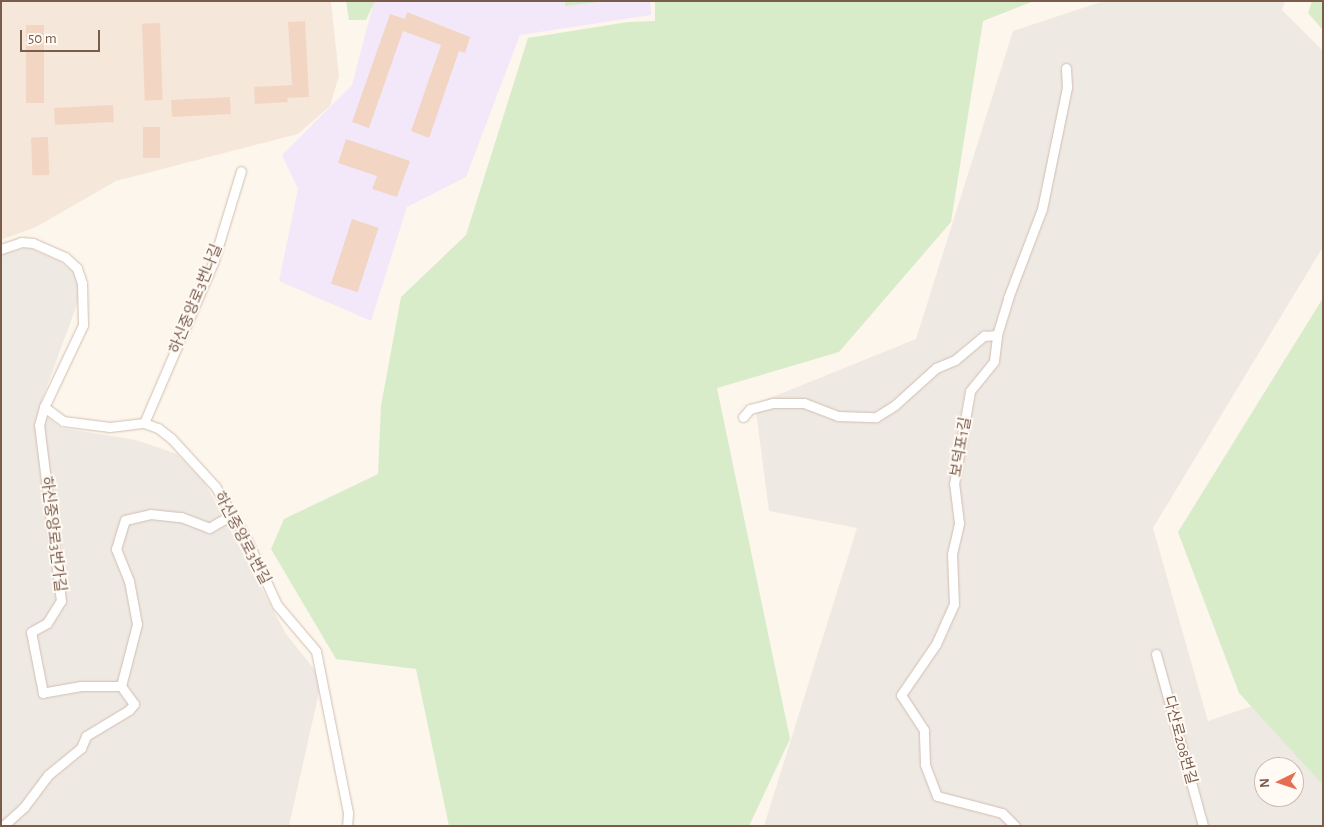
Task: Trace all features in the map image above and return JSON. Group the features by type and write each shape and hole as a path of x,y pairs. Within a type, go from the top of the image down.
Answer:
{"street":[{"name":"보덕포1길","path":"1015,826 1002,813 937,796 925,764 924,730 901,695 936,644 954,604 952,554 960,523 954,484 970,392 994,361 997,334 1021,257 1042,209 1067,87 1066,68"},
{"name":"하신중앙로3번나길","path":"144,423 213,263 241,171"},
{"path":"1,249 21,242 33,243 65,257 77,268 82,284 85,303 83,325 44,407 63,421 110,427 144,423"},
{"path":"742,417 750,409 773,403 804,403 838,416 876,417 895,405 936,368 955,360 984,336 997,334"},
{"name":"하신중앙로3번가길","path":"44,407 39,425 61,601 47,623 31,632 43,693 81,686 121,686"},
{"name":"하신중앙로3번길","path":"144,423 158,428 171,438 215,486 233,514 277,604 316,651 348,813 347,826"},
{"path":"3,826 24,807 48,775 82,748 86,736 129,710 134,704 121,686 137,624 128,580 116,549 125,520 150,514 181,517 209,528 233,514"},
{"name":"다산로208번길","path":"1156,654 1203,826"}],"shaded area":[{"path":"1,1 331,1 339,76 330,106 298,134 116,181 36,227 1,240"},
{"path":"374,1 650,1 651,15 520,35 466,177 407,207 371,321 279,281 298,189 282,155 352,85"},
{"path":"1104,1 1285,1 1282,10 1323,51 1323,247 1153,528 1208,721 1323,682 1323,826 764,826 857,528 769,511 755,404 916,339 1013,31"},
{"path":"28,247 59,261 74,272 80,296 38,411 62,428 136,440 177,454 205,483 286,634 322,679 289,826 1,826 1,255"}],"green space":[{"path":"346,1 375,1 366,20 349,20"},
{"path":"565,1 608,1 565,6"},
{"path":"655,1 1034,1 983,21 951,222 839,352 717,388 790,739 749,826 449,826 416,669 336,659 271,549 284,519 378,474 381,406 401,297 466,235 528,38 628,22 655,21"},
{"path":"1312,1 1323,1 1323,30 1308,13"},
{"path":"1323,298 1323,785 1304,764 1304,757 1297,757 1239,693 1178,532"}],"building":[{"path":"407,12 470,37 465,53 459,51 429,138 411,131 441,45 403,31 369,128 352,122 390,14 405,19"},
{"path":"305,21 309,97 287,98 288,102 255,104 254,87 292,85 288,22"},
{"path":"160,23 163,100 145,101 142,24"},
{"path":"26,25 44,25 44,103 26,103"},
{"path":"230,97 231,114 172,117 171,100"},
{"path":"113,105 114,122 55,125 54,108"},
{"path":"143,127 160,127 160,158 143,158"},
{"path":"48,137 49,175 32,176 31,138"},
{"path":"346,139 410,161 397,197 372,189 377,176 338,163"},
{"path":"352,219 379,228 358,292 331,284"}]}
